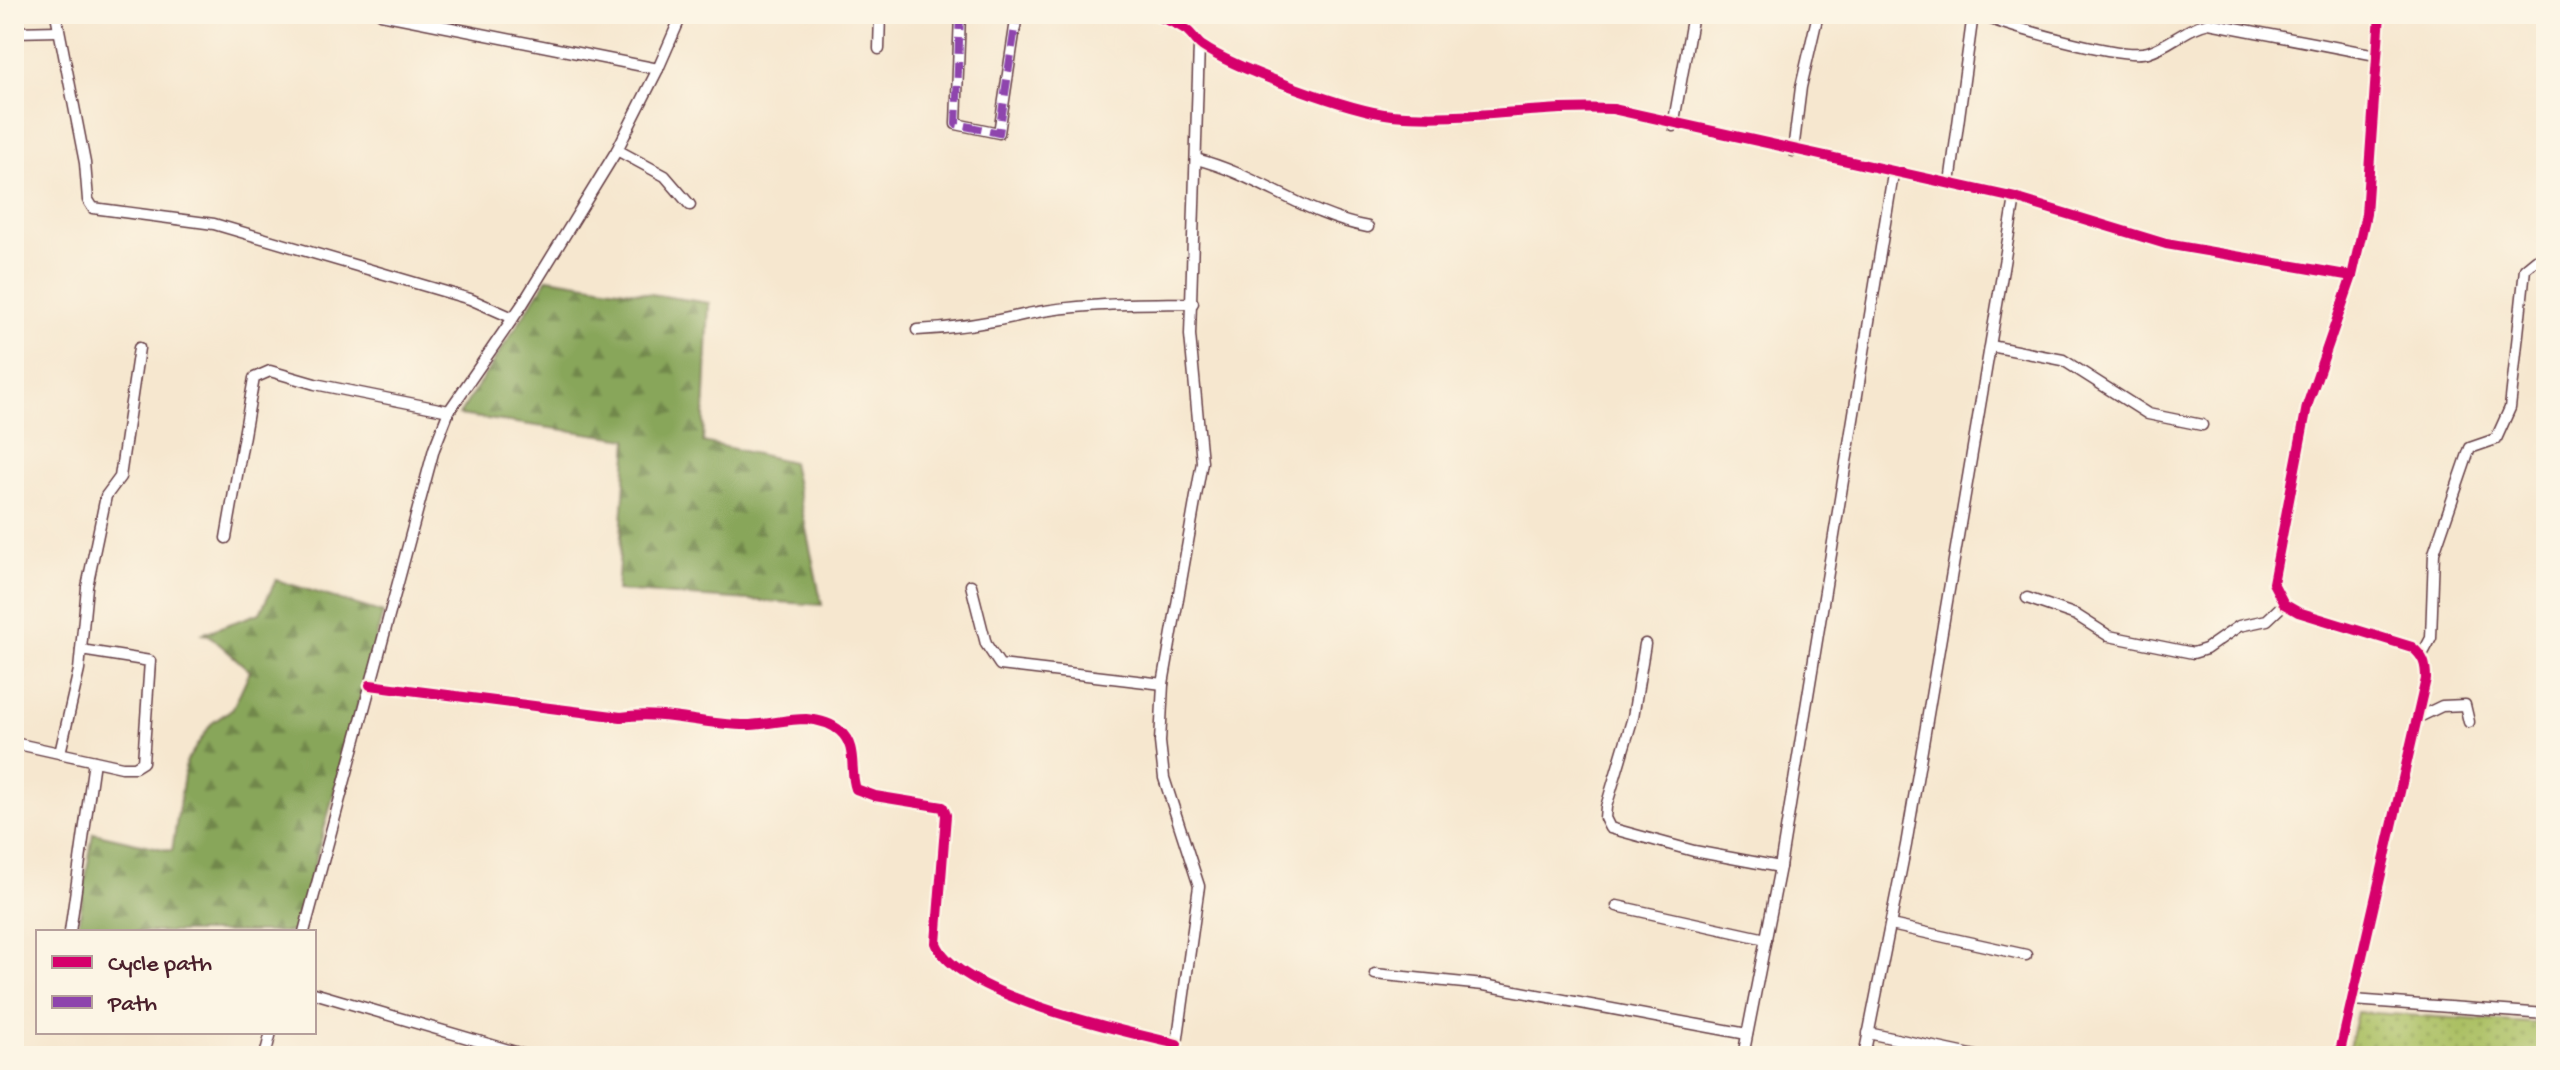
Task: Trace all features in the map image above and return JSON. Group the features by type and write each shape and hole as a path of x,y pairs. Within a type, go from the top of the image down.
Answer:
{"street":[{"path":"56,14 85,163 88,200 93,208 214,224 470,299 513,318"},
{"path":"305,930 434,449 449,411 513,318 617,150 682,14"},
{"path":"879,49 880,14"},
{"path":"960,14 956,124 999,133 1017,14"},
{"path":"1151,14 1185,29 1199,44 1258,72 1362,109 1392,115 1497,114 1573,107 1613,109 1673,126 2015,198 2166,244 2352,276"},
{"path":"1673,126 1693,14"},
{"path":"1793,151 1801,87 1818,14"},
{"path":"1950,183 1976,14 2007,26 2132,55 2166,45 2189,27 2209,23 2376,55"},
{"path":"2380,14 2366,214 2352,276 2307,406 2273,583 2284,604 2298,612 2412,647 2422,655"},
{"path":"388,15 658,69"},
{"path":"14,32 58,31"},
{"path":"370,685 621,717 655,713 752,725 807,719 826,722 844,734 850,745 856,789 875,796 938,803 943,807 946,815 936,943 949,962 1023,1002 1178,1050 1199,886 1164,778 1160,742 1163,684 1202,462 1190,335 1199,44"},
{"path":"617,150 665,176 690,205"},
{"path":"1196,159 1245,175 1347,223 1368,227"},
{"path":"1743,1056 1780,867 1893,174"},
{"path":"1864,1056 1891,925 2015,198"},
{"path":"2339,1056 2426,679 2422,655 2431,638 2434,553 2470,448 2490,442 2501,434 2510,408 2525,269 2536,260 2546,261"},
{"path":"917,330 980,326 1026,315 1081,308 1193,303"},
{"path":"1991,346 2063,360 2148,414 2202,425"},
{"path":"60,753 81,650 87,587 106,496 120,477 139,348"},
{"path":"226,538 254,378 261,372 270,371 315,384 449,411"},
{"path":"971,585 986,644 992,659 1000,665 1163,684"},
{"path":"2027,598 2076,615 2109,636 2193,653 2206,649 2239,626 2267,620 2284,604"},
{"path":"1645,644 1633,717 1606,807 1605,818 1610,828 1694,851 1780,867"},
{"path":"14,743 122,767 135,767 143,762 151,666 145,659 81,650"},
{"path":"2417,718 2455,704 2465,705 2469,722"},
{"path":"70,930 94,761"},
{"path":"1617,906 1766,939"},
{"path":"1891,925 2026,955"},
{"path":"1375,974 1484,985 1747,1034"},
{"path":"316,994 529,1056"},
{"path":"2353,1000 2546,1014"},
{"path":"1868,1033 1976,1056"},
{"path":"265,1056 270,1034"}],"green space":[{"path":"548,278 709,303 703,442 792,462 822,605 617,591 628,439 459,415"},
{"path":"276,580 383,613 297,930 77,930 93,833 172,851 186,762 211,724 233,708 250,671 209,635 201,634 260,613"},
{"path":"2357,1012 2546,1024 2546,1056 2347,1056"}],"marked path":[{"path":"960,14 956,124 999,133 1017,14"}],"cycle path":[{"path":"1151,14 1181,27 1202,46 1240,66 1373,112 1420,117 1613,109 2015,198 2166,244 2352,276"},
{"path":"2339,1056 2426,669 2422,658 2412,647 2298,612 2284,604 2273,583 2307,406 2352,276 2366,214 2380,14"},
{"path":"370,685 621,717 654,715 750,725 806,719 828,724 846,737 856,789 875,796 943,807 946,815 936,943 950,962 975,979 1008,995 1083,1020 1177,1044"}]}
